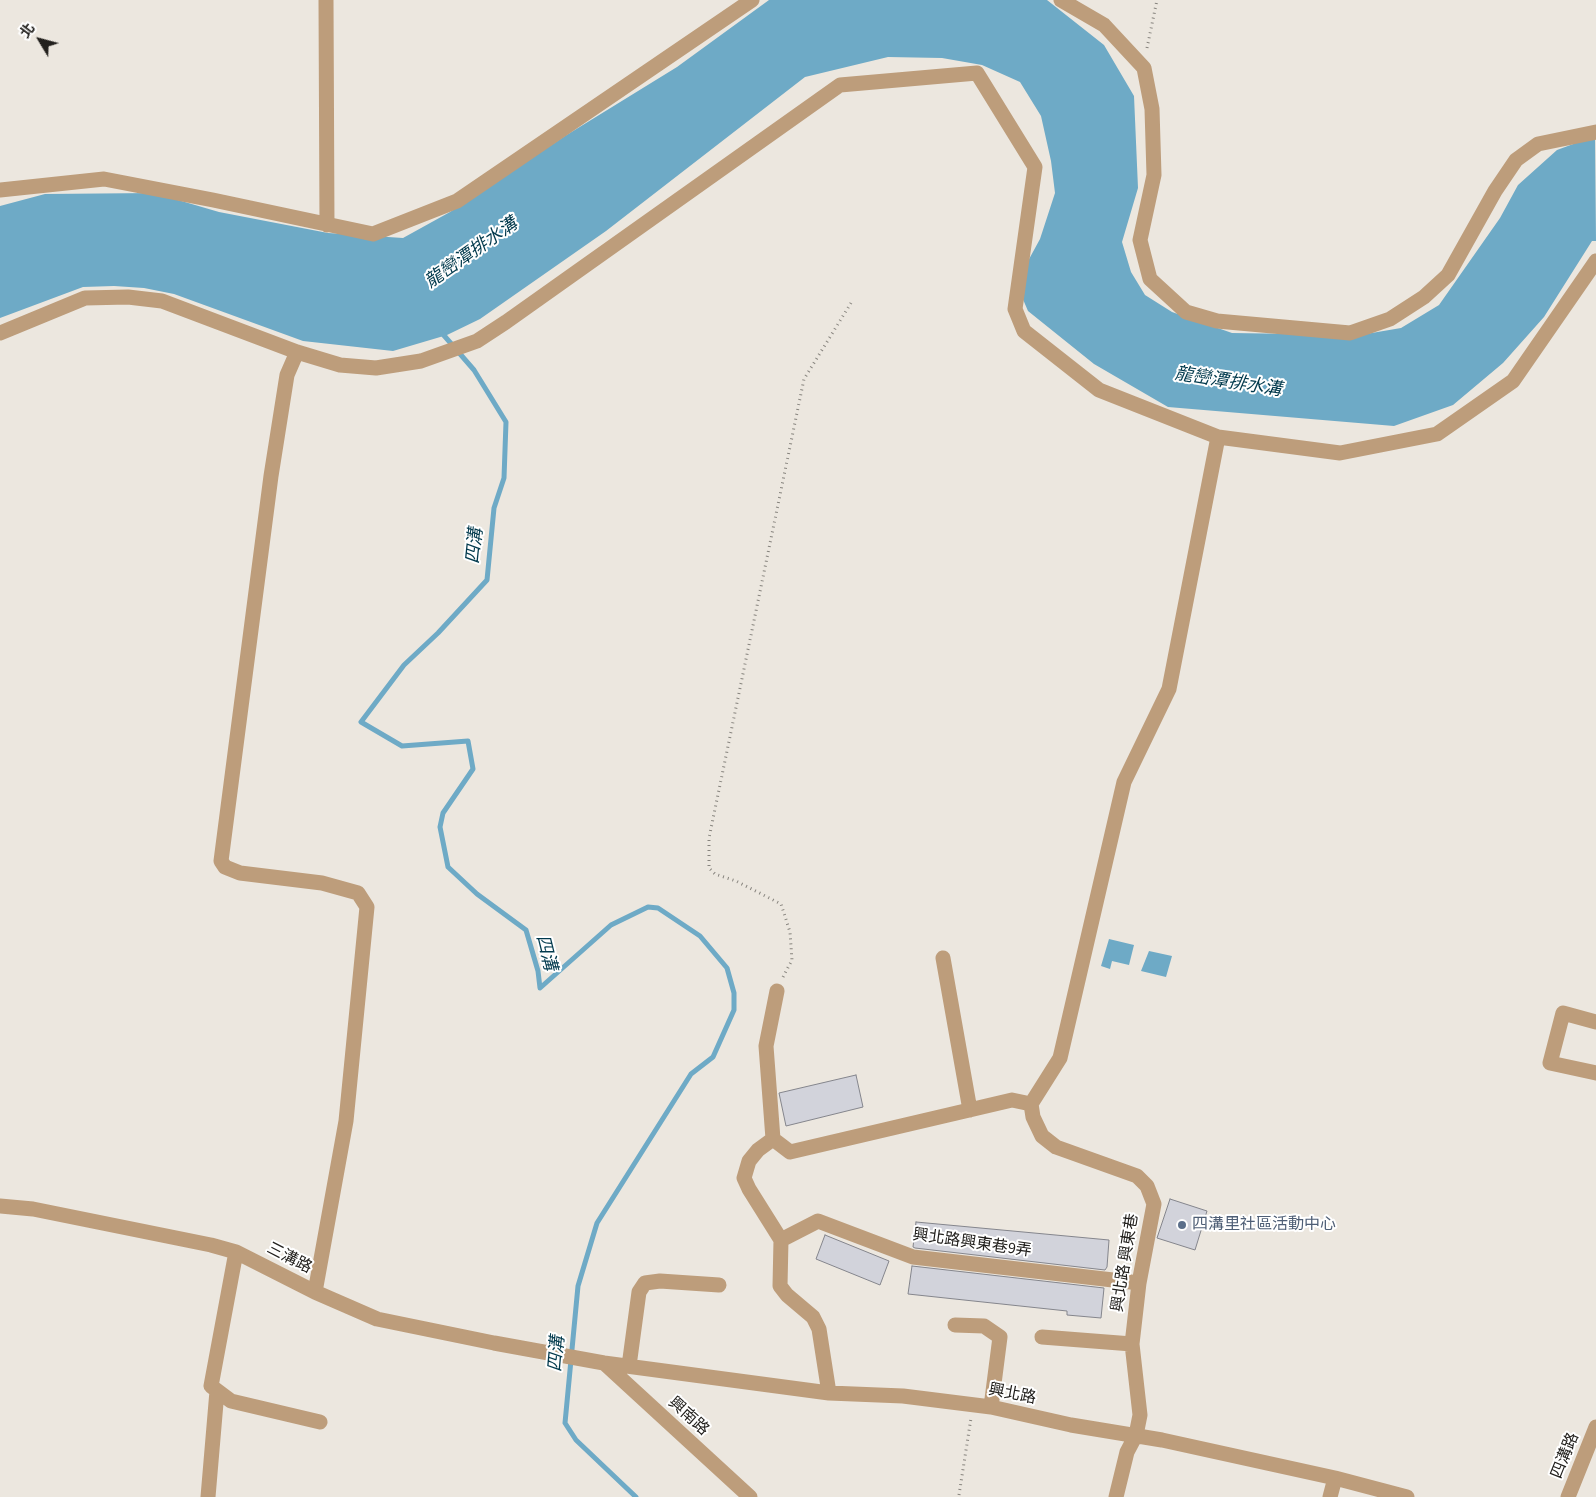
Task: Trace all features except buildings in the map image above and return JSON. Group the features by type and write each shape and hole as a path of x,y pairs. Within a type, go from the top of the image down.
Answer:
{"street":[{"path":"326,0 328,225"},
{"path":"0,190 104,179 373,234 457,201 752,0"},
{"path":"1061,0 1104,25 1144,68 1152,109 1154,175 1140,240 1150,279 1186,312 1217,321 1350,333 1390,319 1424,297 1448,275 1495,190 1516,160 1538,144 1596,132"},
{"path":"0,333 85,298 128,297 162,301 297,352 340,366 376,368 421,361 477,341 840,85 977,73 1035,167 1015,308 1024,331 1099,390 1218,437 1340,453 1437,434 1513,381 1596,261"},
{"path":"297,352 287,375 272,466 221,861 225,867 240,873 322,883 358,893 367,907 346,1122 315,1292"},
{"path":"777,991 766,1046 773,1139 790,1152 1012,1100 1031,1104 1060,1058 1124,782 1169,688 1218,437"},
{"path":"943,958 970,1110"},
{"path":"1596,1022 1563,1013 1550,1062 1596,1073"},
{"name":"興北路 興東巷","path":"1031,1104 1033,1117 1042,1136 1056,1147 1137,1176 1147,1186 1154,1204 1139,1282 1132,1344 1140,1415 1136,1435 1127,1452 1116,1497"},
{"path":"773,1139 758,1150 748,1162 744,1178 781,1240 780,1286 787,1295 813,1317 819,1329 829,1393"},
{"name":"三溝路","path":"0,1206 52,1213 178,1238 236,1252 315,1292 377,1319 604,1363"},
{"name":"興北路興東巷9弄","path":"781,1240 818,1221 913,1256 1139,1282"},
{"path":"236,1252 211,1386 231,1401 320,1422"},
{"path":"629,1366 639,1292 644,1283 660,1281 719,1285"},
{"path":"955,1326 984,1326 1000,1337 991,1407"},
{"path":"1042,1338 1132,1344"},
{"name":"興北路","path":"604,1363 829,1393 903,1396 991,1407 1071,1425 1136,1435 1335,1478 1407,1497"},
{"name":"興南路","path":"604,1363 750,1497"},
{"path":"208,1497 218,1391"},
{"name":"四溝路","path":"1568,1497 1596,1427"},
{"path":"1330,1497 1335,1478"}],"path":[{"path":"1144,68 1157,0"},
{"path":"777,991 792,960 790,932 781,904 716,874 710,868 710,838 804,379 851,303"},
{"path":"959,1495 974,1405"}],"water":[{"name":"龍巒潭排水溝","path":"769,0 1047,0 1104,45 1134,96 1138,188 1122,242 1131,272 1145,295 1172,312 1232,333 1360,335 1401,328 1439,305 1500,218 1518,185 1557,150 1595,136 1596,241 1592,241 1544,317 1503,363 1453,405 1394,426 1168,407 1094,364 1028,311 1016,283 1040,239 1055,193 1051,161 1041,116 1020,82 982,65 942,58 888,57 805,77 606,231 480,319 447,335 393,351 303,341 174,294 144,288 114,286 83,287 0,318 0,206 45,194 154,193 219,212 328,233 403,238 450,212 565,136 677,67"},
{"path":"1109,939 1134,945 1129,965 1112,961 1110,969 1101,966"},
{"path":"1149,951 1172,956 1166,977 1141,971"}],"waterway":[{"name":"四溝","path":"441,332 474,370 506,422 504,478 494,508 487,580 438,633 404,665 361,722 402,746 468,741 473,769 443,813 440,827 448,867 477,894 526,930 538,971 540,988 611,925 648,907 658,908 700,936 727,968 734,993 734,1010 713,1057 691,1074 597,1223 578,1286 565,1423 576,1440 636,1497"}],"place":[{"name":"四溝里社區活動中心","path":"1182,1225"}]}
